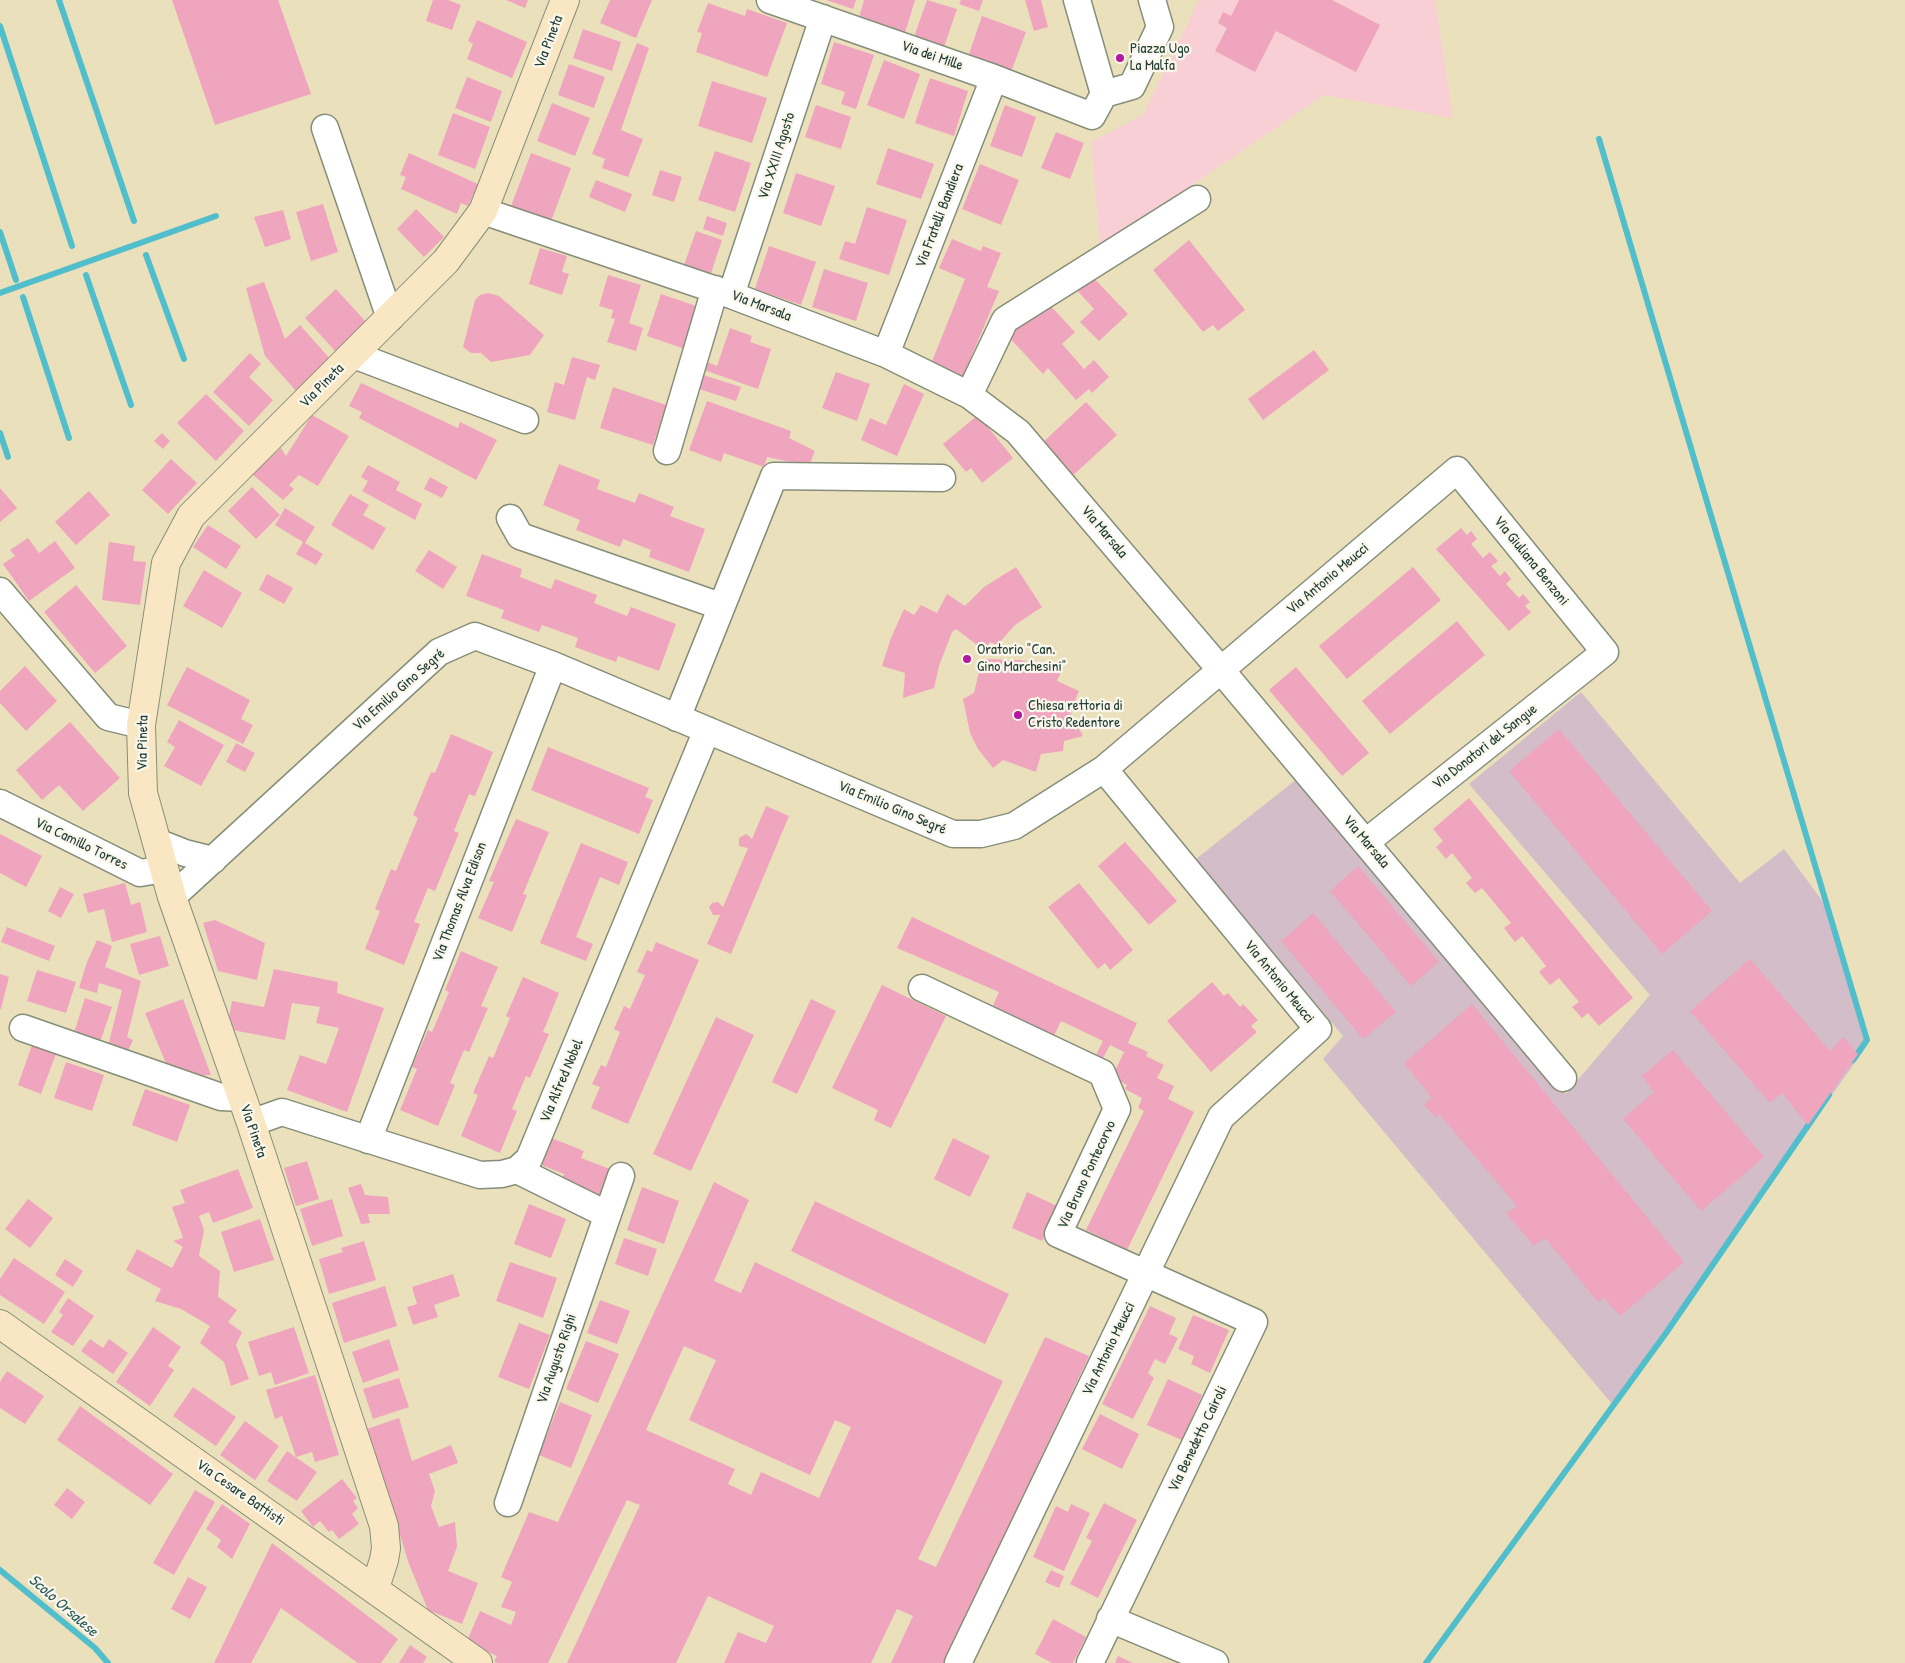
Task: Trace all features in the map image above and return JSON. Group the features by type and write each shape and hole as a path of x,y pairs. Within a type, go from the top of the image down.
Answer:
{"street":[{"name":"Via Pineta","path":"374,1588 385,1554 384,1526 251,1123 172,897 143,793 141,725 166,563 191,516 446,261 484,211 565,0"},
{"name":"Via dei Mille","path":"770,0 994,78 1098,105"},
{"path":"1077,0 1098,105 1132,86 1160,27 1152,0"},
{"name":"Via XXIII Agosto","path":"667,451 823,18"},
{"name":"Via Fratelli Bandiera","path":"886,354 994,78"},
{"path":"325,128 390,318"},
{"path":"969,395 1005,320 1197,199"},
{"name":"Via Marsala","path":"484,211 723,292 886,354 969,395 1018,432 1366,842 1563,1078"},
{"path":"354,355 525,420"},
{"name":"Via Antonio Meucci","path":"958,1663 1221,1117 1318,1029 1104,769 1456,470"},
{"name":"Via Giuliana Benzoni","path":"1456,470 1605,652"},
{"path":"677,718 720,606 774,476 942,478"},
{"path":"510,518 520,536 720,606"},
{"path":"0,590 108,716 141,725"},
{"name":"Via Emilio Gino Segré","path":"172,897 440,652 475,636 553,666 953,834 981,834 1014,826 1104,769"},
{"name":"Via Donatori del Sangue","path":"1366,842 1605,652"},
{"name":"Via Thomas Alva Edison","path":"368,1140 553,666"},
{"name":"Via Alfred Nobel","path":"518,1170 529,1159 707,730"},
{"name":"Via Camillo Torres","path":"0,803 140,873 164,869"},
{"path":"157,842 185,853 213,860"},
{"name":"Via Bruno Pontecorvo","path":"922,988 1102,1073 1117,1109 1058,1234 1145,1274"},
{"path":"23,1028 221,1097 242,1098"},
{"path":"251,1123 282,1112 480,1175 502,1174 518,1170 606,1214"},
{"name":"Via Augusto Righi","path":"508,1503 606,1214 621,1176"},
{"name":"Via Benedetto Cairoli","path":"1090,1663 1254,1322 1145,1274"},
{"name":"Via Cesare Battisti","path":"0,1324 478,1663"},
{"path":"1110,1619 1215,1663"}],"shaded area":[{"path":"1199,0 1435,0 1453,118 1324,95 1100,248 1091,142 1143,115"},
{"path":"1581,692 1740,883 1784,849 1826,906 1866,1047 1612,1404 1323,1059 1343,1036 1196,859 1298,778 1566,1094 1650,995 1469,784"}],"building":[{"path":"172,0 278,0 311,94 215,125"},
{"path":"433,0 448,0 461,5 452,30 426,21"},
{"path":"506,0 528,0 525,8"},
{"path":"610,0 652,0 636,38 600,23"},
{"path":"826,0 856,0 853,9"},
{"path":"864,0 915,0 905,33 859,18"},
{"path":"927,0 957,9 944,47 914,37"},
{"path":"961,0 983,0 979,11 959,4"},
{"path":"1025,0 1041,0 1048,27 1034,31"},
{"path":"1239,0 1332,0 1380,25 1356,72 1276,31 1255,72 1215,51 1227,28 1218,23 1223,12 1231,16"},
{"path":"708,3 745,16 747,9 787,23 767,77 696,52 702,33 697,32"},
{"path":"982,16 1026,32 1011,72 968,57"},
{"path":"477,20 527,42 512,78 467,59 473,44 468,41"},
{"path":"583,29 621,42 612,71 573,58"},
{"path":"834,42 874,55 856,109 841,104 845,92 821,84"},
{"path":"637,43 649,48 621,130 643,139 628,177 602,168 605,159 592,154"},
{"path":"884,60 920,74 904,119 867,105"},
{"path":"569,64 605,77 594,108 558,95"},
{"path":"467,77 502,91 491,122 455,108"},
{"path":"930,78 968,91 954,136 915,123"},
{"path":"712,81 767,98 752,143 698,126"},
{"path":"552,103 590,118 575,156 537,141"},
{"path":"816,105 851,117 841,149 805,137"},
{"path":"1005,105 1036,117 1022,157 990,146"},
{"path":"453,113 490,127 475,169 438,155"},
{"path":"1056,132 1084,143 1070,179 1041,168"},
{"path":"888,148 934,164 921,199 876,184"},
{"path":"715,151 751,163 735,212 698,200"},
{"path":"409,153 478,184 468,206 461,203 457,214 401,189 406,177 400,175"},
{"path":"531,153 571,168 550,224 510,209"},
{"path":"980,164 1019,180 1001,225 962,209"},
{"path":"660,170 682,177 674,202 652,195"},
{"path":"796,173 835,186 821,226 783,213"},
{"path":"596,180 632,194 625,212 589,197"},
{"path":"323,204 338,252 311,261 296,212"},
{"path":"867,207 907,220 889,275 839,259 845,241 855,244"},
{"path":"416,209 444,237 424,257 397,229"},
{"path":"283,210 291,239 265,247 254,217"},
{"path":"707,216 727,223 723,236 703,229"},
{"path":"696,231 722,240 710,276 683,268"},
{"path":"952,239 981,251 983,246 1001,253 987,287 999,291 960,383 929,369 965,279 939,268"},
{"path":"1189,240 1245,310 1218,331 1213,325 1203,332 1153,270"},
{"path":"769,246 816,262 801,305 755,289"},
{"path":"540,248 567,256 562,272 569,274 562,295 529,284"},
{"path":"824,269 868,283 856,321 812,307"},
{"path":"1090,274 1128,314 1099,341 1080,322 1094,309 1075,288"},
{"path":"608,275 641,285 629,323 643,328 636,351 607,342 615,319 611,318 613,310 599,306"},
{"path":"264,282 285,339 300,325 331,360 296,391 265,356 246,288"},
{"path":"336,289 367,323 336,352 305,318"},
{"path":"489,293 499,296 544,335 530,355 491,362 481,353 471,353 463,347 475,300 480,295"},
{"path":"661,294 699,307 685,349 647,336"},
{"path":"1043,298 1075,332 1062,344 1084,369 1094,360 1109,377 1092,393 1089,389 1076,400 1048,368 1043,374 1006,334"},
{"path":"730,328 752,336 750,342 771,349 758,389 704,370 707,362 717,366"},
{"path":"1314,350 1329,370 1263,420 1248,399"},
{"path":"250,353 261,364 249,377 273,400 249,426 213,392"},
{"path":"572,357 600,365 595,380 587,377 575,420 547,412 555,382 564,385"},
{"path":"836,372 870,384 857,421 822,408"},
{"path":"700,374 741,387 736,401 696,388"},
{"path":"361,383 458,428 460,422 497,440 476,480 359,418 362,412 349,406"},
{"path":"904,384 924,394 897,456 861,440 870,418 886,425"},
{"path":"613,387 666,405 653,445 600,428"},
{"path":"206,394 244,431 216,461 177,423"},
{"path":"707,401 791,431 789,438 815,451 809,466 767,457 764,467 724,453 721,462 689,450"},
{"path":"1086,402 1117,435 1070,478 1040,445"},
{"path":"312,415 349,436 318,486 299,475 289,485 294,489 283,500 252,474 281,448 286,456"},
{"path":"978,415 1013,458 982,483 971,468 966,472 943,444"},
{"path":"162,433 170,441 163,449 154,441"},
{"path":"171,459 197,483 168,514 142,490"},
{"path":"559,464 600,480 597,489 635,503 639,493 674,507 670,516 705,529 689,572 649,557 651,550 623,539 620,547 576,530 580,520 543,505"},
{"path":"368,465 400,482 396,490 422,504 415,520 362,491 368,481 361,477"},
{"path":"430,477 448,487 442,498 424,489"},
{"path":"252,487 280,515 256,539 228,511"},
{"path":"0,488 17,508 0,522"},
{"path":"89,491 110,515 76,545 55,522"},
{"path":"350,494 369,505 363,515 386,528 373,550 331,525"},
{"path":"285,508 315,527 305,543 323,554 316,565 296,554 303,542 275,525"},
{"path":"208,525 241,546 226,569 193,547"},
{"path":"1461,528 1467,535 1471,531 1477,539 1471,544 1483,558 1490,552 1498,561 1491,566 1500,576 1505,571 1511,579 1506,584 1519,598 1523,594 1530,602 1525,606 1531,612 1509,631 1436,549"},
{"path":"28,538 39,553 55,541 75,568 29,601 3,564 15,556 10,550"},
{"path":"109,542 135,546 133,561 146,562 140,605 102,600"},
{"path":"429,550 457,567 443,589 415,571"},
{"path":"482,554 522,569 520,577 551,589 555,579 597,595 594,603 627,616 631,607 676,624 659,671 618,656 616,662 575,647 578,638 542,625 539,632 501,618 504,610 466,596"},
{"path":"1016,567 1042,607 1015,625 997,645 990,642 985,651 956,629 952,632 939,666 934,688 903,698 905,673 882,666 891,638 904,609 914,615 921,605 937,613 947,594 965,606 984,587"},
{"path":"1413,567 1441,600 1347,679 1319,646"},
{"path":"204,570 242,593 222,628 183,606"},
{"path":"267,574 293,588 284,604 259,590"},
{"path":"76,585 127,646 95,673 44,612"},
{"path":"1457,621 1485,655 1390,734 1362,701"},
{"name":"Chiesa rettoria di Cristo Redentore","path":"982,659 1020,660 1062,670 1057,681 1079,691 1070,712 1083,736 1064,741 1063,751 1041,754 1036,772 1003,760 993,768 978,749 970,733 963,699 974,693"},
{"path":"25,666 57,701 26,731 0,703 0,691"},
{"path":"187,667 250,700 241,719 253,725 243,744 167,705"},
{"path":"1296,667 1369,753 1342,776 1269,690"},
{"path":"179,720 224,745 201,786 164,766 175,747 167,742"},
{"path":"70,722 120,778 83,811 59,785 42,800 16,770"},
{"path":"1559,729 1712,911 1662,954 1509,771"},
{"path":"451,734 493,752 475,796 469,794 454,831 459,833 435,891 428,888 414,922 420,924 404,965 365,949 380,911 375,909 391,869 396,871 418,818 413,815 431,772 435,773"},
{"path":"236,743 255,753 245,772 226,762"},
{"path":"548,747 649,788 645,797 653,800 639,834 531,790"},
{"path":"1469,798 1633,998 1599,1026 1588,1013 1582,1018 1572,1007 1579,1002 1559,978 1550,985 1539,972 1546,966 1522,936 1515,942 1504,928 1511,923 1482,888 1475,893 1466,883 1472,878 1452,853 1446,859 1436,847 1443,841 1433,829"},
{"path":"766,806 789,816 731,954 707,944 720,915 713,915 709,907 712,903 718,902 723,907 748,848 739,846 739,838 746,834 752,839"},
{"path":"516,819 549,832 523,894 527,895 512,932 478,918 494,882 489,881"},
{"path":"0,834 42,856 26,887 0,873"},
{"path":"1125,842 1177,901 1149,925 1098,866"},
{"path":"581,843 628,862 619,885 600,877 576,937 593,944 586,961 540,943"},
{"path":"1358,866 1439,962 1411,986 1330,891"},
{"path":"125,883 131,905 140,902 147,932 112,942 104,909 88,913 83,894"},
{"path":"1079,883 1133,950 1110,970 1105,963 1098,969 1048,907"},
{"path":"60,887 74,894 61,918 48,911"},
{"path":"1313,913 1396,1012 1363,1039 1281,941"},
{"path":"912,917 1137,1023 1128,1043 1148,1052 1146,1056 1164,1065 1157,1078 1174,1086 1168,1099 1194,1112 1127,1250 1086,1230 1144,1111 1138,1108 1142,1098 1125,1089 1127,1085 1112,1077 1124,1052 1110,1045 1102,1060 1095,1057 1103,1041 1061,1021 1053,1038 991,1010 999,992 897,948"},
{"path":"215,920 265,943 257,980 218,971 203,923"},
{"path":"7,927 55,946 49,961 1,942"},
{"path":"160,936 169,966 139,975 130,944"},
{"path":"97,940 112,946 105,967 141,981 127,1037 133,1040 125,1058 107,1050 122,990 99,983 97,993 79,988 87,962"},
{"path":"656,942 699,960 628,1124 591,1108 600,1087 592,1084 601,1065 606,1067 620,1032 614,1029 624,1006 630,1009 645,975 637,972 647,950 652,952"},
{"path":"461,951 498,967 481,1006 488,1008 469,1052 464,1050 450,1083 455,1085 438,1126 400,1110 417,1069 412,1067 428,1030 432,1032 449,992 445,990"},
{"path":"1750,959 1830,1051 1843,1037 1858,1054 1808,1125 1782,1093 1770,1103 1690,1011"},
{"path":"274,969 338,982 337,993 384,1008 347,1112 287,1090 300,1055 326,1064 339,1028 316,1023 320,1007 292,1003 285,1040 227,1029 232,1001 264,1007"},
{"path":"37,970 76,982 66,1013 27,1001"},
{"path":"0,974 9,977 1,1009 0,1009"},
{"path":"523,977 559,993 543,1032 549,1034 530,1078 526,1076 512,1109 517,1111 500,1153 461,1136 478,1095 473,1093 489,1056 493,1058 510,1018 506,1016"},
{"path":"1212,982 1224,996 1228,993 1240,1007 1243,1004 1258,1020 1251,1026 1257,1032 1211,1072 1167,1021"},
{"path":"882,985 946,1016 891,1128 874,1120 878,1110 832,1088"},
{"path":"85,998 112,1007 99,1045 73,1036"},
{"path":"183,999 211,1075 177,1077 170,1073 145,1013"},
{"path":"811,999 836,1011 797,1094 772,1082"},
{"path":"1472,1004 1684,1262 1620,1316 1604,1298 1598,1302 1545,1238 1534,1246 1506,1213 1517,1206 1439,1114 1436,1117 1424,1105 1432,1098 1404,1063"},
{"path":"716,1017 754,1035 691,1171 653,1154"},
{"path":"32,1045 56,1054 41,1094 18,1085"},
{"path":"1673,1050 1764,1157 1701,1211 1623,1119 1654,1092 1642,1076"},
{"path":"66,1062 104,1075 92,1111 54,1098"},
{"path":"145,1089 190,1105 177,1142 132,1125"},
{"path":"549,1137 584,1151 581,1158 610,1169 599,1196 562,1181 564,1174 539,1164"},
{"path":"953,1138 990,1156 970,1197 934,1179"},
{"path":"307,1161 319,1199 296,1206 284,1168"},
{"path":"238,1169 253,1208 213,1223 209,1212 199,1216 204,1230 199,1256 220,1271 218,1297 237,1310 228,1322 242,1332 236,1345 249,1379 231,1386 224,1362 200,1343 210,1326 181,1309 155,1301 161,1289 126,1270 137,1249 172,1268 183,1247 173,1241 183,1238 172,1207 185,1203 180,1190"},
{"path":"714,1182 749,1200 714,1281 741,1293 755,1262 1003,1381 918,1559 936,1567 1045,1337 1089,1356 944,1663 891,1663 913,1616 897,1609 871,1663 724,1663 738,1632 766,1643 774,1626 708,1596 676,1663 567,1663 640,1505 627,1500 548,1663 497,1663 494,1661 497,1656 466,1643 480,1611 511,1625 516,1612 501,1607 512,1582 501,1577 529,1512 558,1522","holes":["684,1346 716,1360 689,1420 810,1475 835,1420 851,1427 819,1498 761,1472 751,1495 728,1484 735,1469 646,1430"]},
{"path":"361,1184 365,1195 388,1197 390,1214 368,1214 370,1223 361,1224 348,1188"},
{"path":"642,1187 679,1201 664,1244 627,1230"},
{"path":"1027,1192 1057,1206 1042,1241 1012,1228"},
{"path":"28,1199 53,1218 30,1248 5,1229"},
{"path":"332,1199 343,1236 312,1246 300,1209"},
{"path":"815,1201 1009,1294 985,1344 791,1251"},
{"path":"529,1204 566,1219 551,1258 514,1244"},
{"path":"260,1219 274,1260 234,1272 221,1232"},
{"path":"624,1238 657,1249 648,1276 615,1264"},
{"path":"364,1241 376,1280 329,1294 319,1259 343,1252 341,1248"},
{"path":"14,1258 65,1292 44,1324 0,1295 0,1279"},
{"path":"65,1259 83,1271 73,1287 55,1275"},
{"path":"510,1262 557,1278 543,1318 496,1301"},
{"path":"453,1274 460,1296 434,1305 438,1317 413,1325 407,1307 417,1304 412,1287"},
{"path":"385,1286 397,1326 344,1343 332,1303"},
{"path":"68,1298 94,1316 73,1346 51,1332 63,1315 59,1312"},
{"path":"600,1300 630,1311 617,1344 587,1333"},
{"path":"1150,1306 1176,1318 1169,1334 1178,1338 1165,1364 1155,1359 1148,1373 1154,1378 1133,1419 1102,1404"},
{"path":"1193,1315 1229,1330 1210,1373 1191,1364 1194,1356 1178,1349"},
{"path":"519,1323 550,1335 529,1389 498,1377"},
{"path":"153,1327 181,1347 168,1366 174,1370 150,1406 116,1382"},
{"path":"294,1327 309,1373 275,1385 271,1372 259,1376 248,1342"},
{"path":"90,1339 103,1348 109,1339 128,1353 113,1374 81,1351"},
{"path":"389,1339 399,1370 363,1383 352,1352"},
{"path":"586,1341 619,1354 598,1403 566,1389"},
{"path":"7,1371 44,1396 25,1424 0,1408 0,1382"},
{"path":"315,1375 339,1455 315,1462 312,1452 296,1457 282,1416 275,1419 266,1390"},
{"path":"399,1378 409,1407 373,1419 363,1389"},
{"path":"1168,1379 1202,1395 1182,1440 1147,1425"},
{"path":"193,1387 236,1417 216,1446 173,1416"},
{"path":"560,1402 592,1415 571,1468 539,1455"},
{"path":"80,1406 173,1474 150,1505 57,1440"},
{"path":"1100,1414 1139,1434 1122,1469 1082,1449"},
{"path":"399,1418 412,1461 451,1445 458,1463 429,1474 435,1491 431,1506 439,1527 455,1522 457,1547 448,1571 478,1583 462,1624 428,1610 409,1564 367,1429"},
{"path":"245,1421 279,1446 255,1480 220,1455"},
{"path":"287,1451 317,1472 297,1501 267,1481"},
{"path":"342,1479 357,1498 353,1501 358,1508 352,1514 359,1524 339,1539 332,1530 329,1532 320,1521 313,1527 301,1511"},
{"path":"67,1488 85,1502 72,1519 54,1505"},
{"path":"195,1490 215,1502 174,1575 153,1563"},
{"path":"1104,1503 1137,1520 1098,1598 1070,1584 1092,1541 1086,1538"},
{"path":"222,1504 250,1524 232,1559 217,1547 221,1540 206,1529"},
{"path":"1071,1504 1090,1513 1064,1571 1033,1557 1056,1506 1068,1512"},
{"path":"272,1543 398,1639 381,1663 358,1663 281,1608 251,1663 214,1663"},
{"path":"1051,1570 1064,1576 1059,1588 1045,1582"},
{"path":"188,1577 207,1587 190,1619 171,1609"},
{"path":"1053,1619 1086,1637 1073,1663 1052,1663 1035,1654"},
{"path":"410,1645 427,1657 423,1663 399,1663"},
{"path":"1118,1656 1133,1663 1115,1663"}],"waterway":[{"path":"59,0 134,221"},
{"path":"0,26 72,246"},
{"path":"1599,139 1867,1040 1853,1060"},
{"path":"0,293 216,216"},
{"path":"0,232 16,280"},
{"path":"146,255 184,359"},
{"path":"86,275 131,405"},
{"path":"23,297 69,438"},
{"path":"0,433 8,457"},
{"path":"1426,1663 1666,1333 1829,1095"},
{"name":"Scolo Orsalese","path":"0,1570 95,1648 108,1663"}],"place":[{"name":"Piazza Ugo La Malfa","path":"1120,58"},
{"name":"Oratorio \"Can. Gino Marchesini\"","path":"967,659"},
{"name":"Chiesa rettoria di Cristo Redentore","path":"1018,715"}]}
